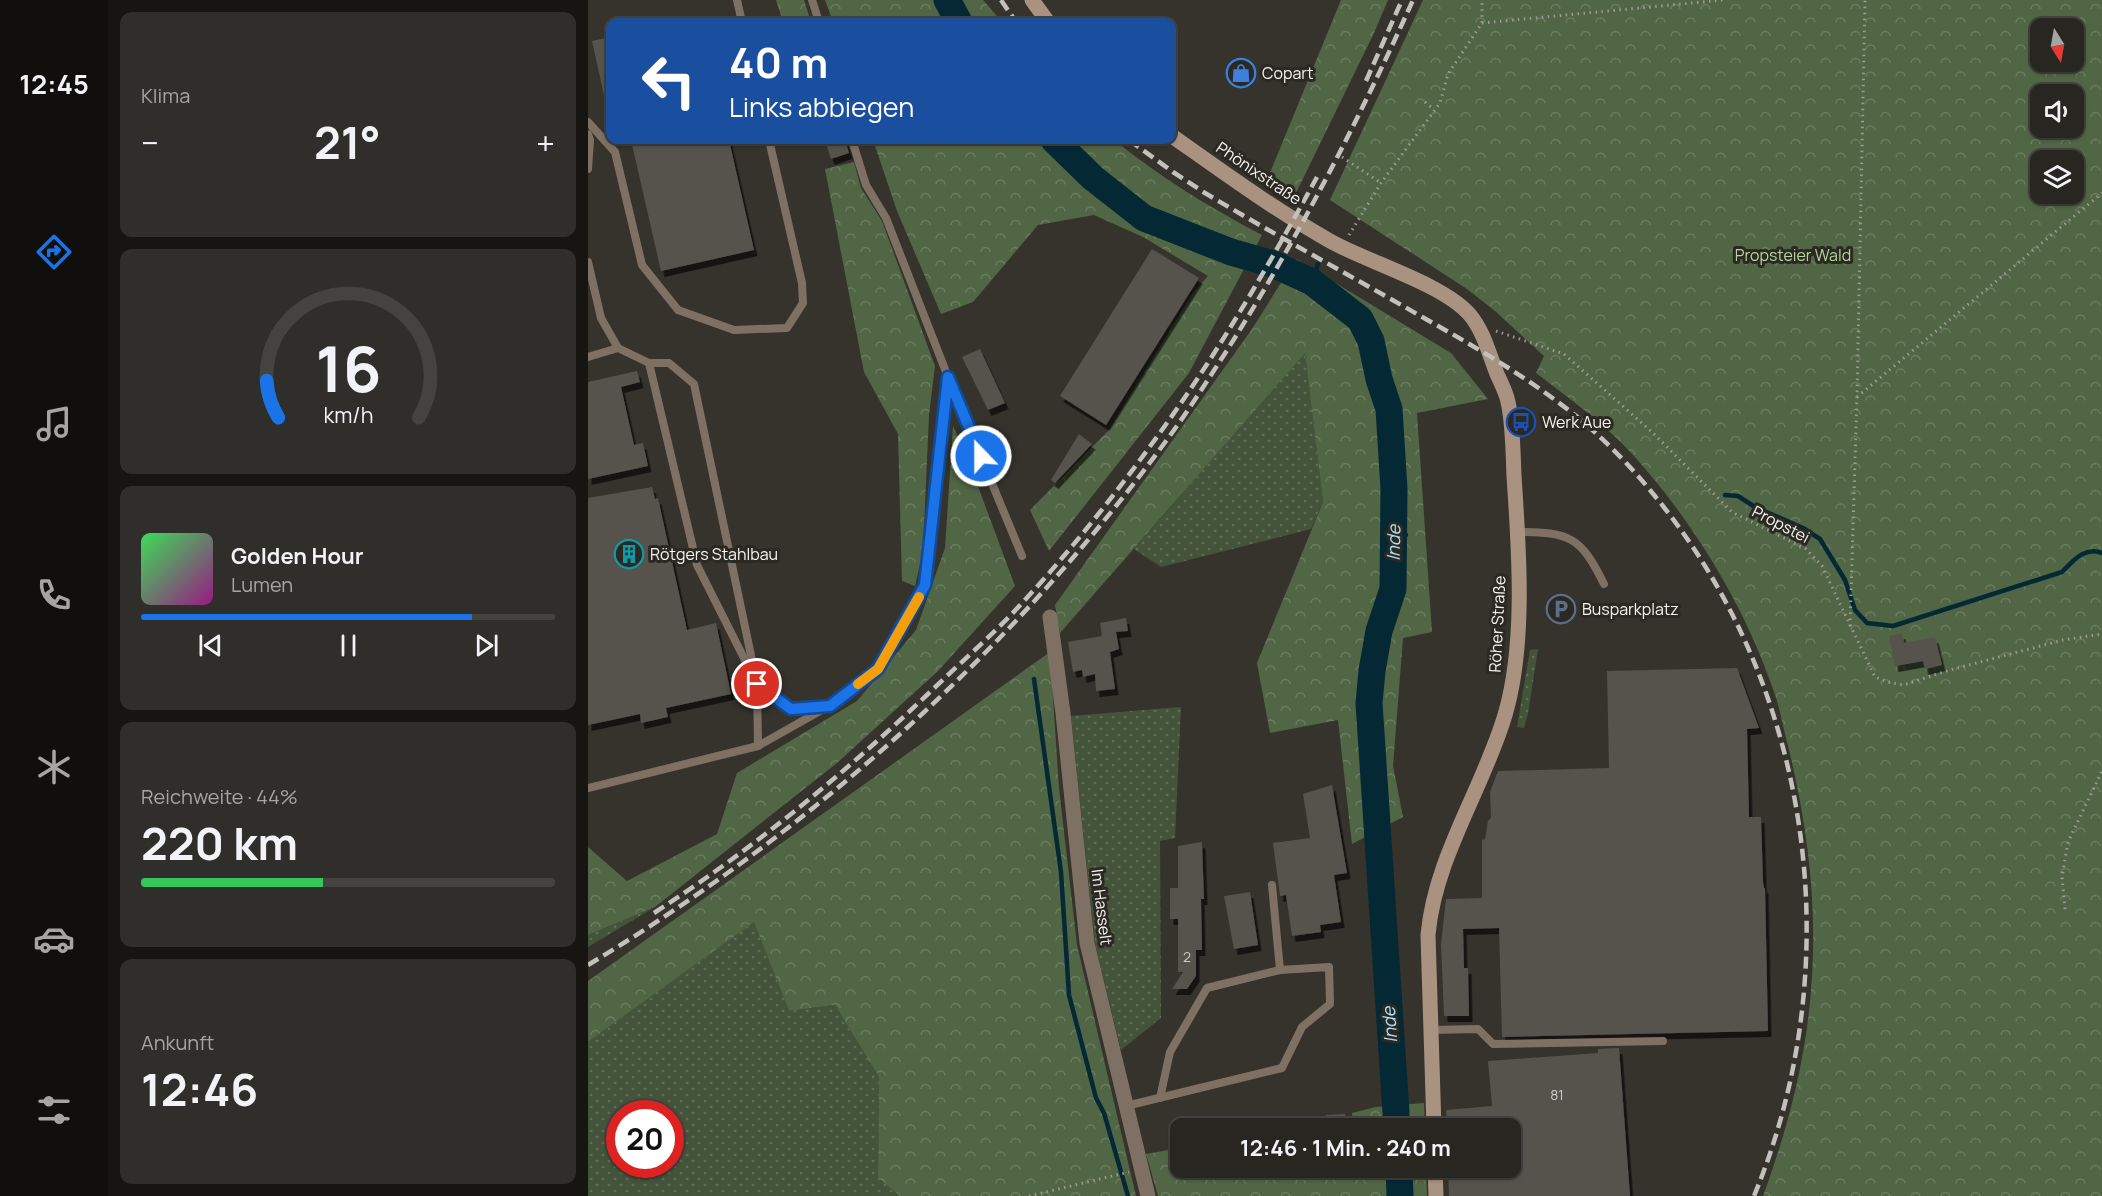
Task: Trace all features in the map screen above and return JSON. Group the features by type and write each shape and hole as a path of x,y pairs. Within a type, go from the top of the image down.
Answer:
{"main road":[{"path":"1032,0 1045,18"},
{"name":"Phönixstraße","path":"1176,139 1248,189 1327,239"},
{"name":"Röher Straße","path":"1327,239 1346,242 1441,293 1469,314 1482,334 1508,402 1518,532 1517,653 1505,715 1433,895 1428,935 1434,1118"},
{"path":"1436,1178 1436,1196"}],"street":[{"name":"Im Hasselt","path":"1050,617 1063,713 1087,943 1148,1196"}],"lane":[{"path":"737,0 741,18"},
{"path":"812,0 818,18"},
{"path":"588,123 606,142"},
{"path":"588,134 590,140 588,169"},
{"path":"608,144 615,152 642,265 678,310 734,330 787,328 803,303 802,283 770,144"},
{"path":"853,144 866,185 886,218 948,377 1022,556"},
{"path":"588,262 600,318 618,348 649,363 669,363 694,384 757,684 758,746"},
{"path":"588,357 618,348"},
{"path":"649,363 697,566 757,684 791,709 830,706"},
{"path":"588,788 758,746 830,706 878,669 925,585 948,377"},
{"path":"1518,532 1556,534 1574,540 1584,550 1604,584"},
{"path":"1272,885 1280,970"},
{"path":"1126,1106 1160,1098 1282,1068 1302,1027 1330,1004 1329,967 1280,970 1208,988 1170,1052 1160,1098"},
{"path":"1431,1030 1478,1029 1492,1044 1663,1041"}],"path":[{"path":"1346,242 1381,183 1433,109 1440,103 1448,74 1482,23 1482,0"},
{"path":"1482,23 1687,1 1723,0"},
{"path":"1850,628 1865,0"},
{"path":"1425,102 1433,109"},
{"path":"1342,157 1381,183"},
{"path":"1857,397 2102,193"},
{"path":"1346,242 1358,240"},
{"path":"1490,356 1494,330"},
{"path":"1494,330 1497,339"},
{"name":"Propstei","path":"1494,330 1564,354 1652,432 1732,512 1806,549 1822,566 1875,677 1888,682 1904,684 2052,643 2102,634"},
{"path":"2065,909 2062,877 2068,842 2102,771"},
{"path":"1029,1196 1126,1173"}],"green space":[{"path":"776,0 804,0 810,18 782,18"},
{"path":"825,0 983,0 999,18 832,18"},
{"path":"1341,0 1388,0 1296,193 1267,180"},
{"name":"Propsteier Wald","path":"1423,0 2102,0 2102,1196 1763,1196 1781,1143 1802,1060 1810,1004 1813,946 1811,886 1804,826 1779,707 1761,658 1732,596 1697,537 1677,509 1623,444 1587,412 1536,373 1544,356 1467,289 1330,200"},
{"path":"874,144 1119,144 1185,191 1262,235 1189,373 1049,551 1030,510 1108,431 1193,293 1208,276 1143,237 1094,215 1038,225 973,302 941,314 897,211"},
{"path":"854,162 861,188 882,221 935,366 929,415 923,551 915,586 902,581 898,434 864,372 825,169"},
{"path":"1296,259 1451,353 1488,399 1417,413 1432,632 1403,638 1393,766 1403,817 1352,844 1338,720 1270,733 1257,663 1323,502 1305,353 1060,633 1055,605 1252,329"},
{"path":"1305,352 1323,502 1311,529 1161,567 1134,549"},
{"path":"953,426 966,454 1015,586 938,671 837,763 655,907 588,935 588,847 627,881 717,834 737,773 857,701 916,630 945,548"},
{"path":"1538,649 1528,714 1524,728 1517,727 1530,650"},
{"path":"1050,652 1059,788 1077,945 1136,1196 900,1196 878,1178 879,1077 835,1005 789,1011 754,922 588,1042 588,981"},
{"path":"1181,707 1175,838 1160,841 1161,1018 1121,1050 1095,943 1071,716"},
{"path":"655,907 588,947 588,935"},
{"path":"754,921 789,1011 835,1005 879,1077 878,1178 900,1196 588,1196 588,1042"},
{"path":"1424,1103 1425,1118 1353,1118 1352,1113 1376,1107"},
{"path":"1170,1150 1170,1178 1426,1178 1427,1196 1158,1196 1146,1154"}],"building":[{"path":"606,38 606,100 605,100 592,41"},
{"path":"632,144 730,144 754,250 661,271"},
{"path":"826,144 846,144 849,153 831,159"},
{"path":"1152,249 1199,278 1106,425 1060,396"},
{"path":"980,349 1005,403 988,410 962,357"},
{"path":"637,371 640,382 621,387 634,445 643,443 648,466 588,479 588,382"},
{"path":"1079,434 1092,444 1055,483 1051,480"},
{"name":"Rötgers Stahlbau","path":"652,487 655,499 658,498 687,630 716,623 731,694 666,708 668,717 641,723 640,714 588,725 588,498"},
{"path":"1126,618 1128,631 1116,632 1119,649 1110,652 1115,689 1096,691 1095,674 1083,677 1082,670 1073,672 1068,642 1102,636 1100,623"},
{"path":"1902,633 1904,643 1935,637 1942,665 1925,669 1923,661 1895,666 1889,636"},
{"path":"1737,668 1759,728 1747,729 1749,817 1761,817 1768,1031 1502,1037 1499,928 1463,929 1464,968 1468,968 1469,1016 1444,1016 1441,944 1446,899 1482,898 1482,840 1485,839 1488,821 1491,818 1490,792 1498,771 1609,768 1607,671"},
{"path":"1332,785 1347,873 1334,875 1341,922 1320,925 1321,932 1292,936 1286,895 1280,896 1273,843 1310,838 1303,794"},
{"path":"1202,842 1204,899 1201,899 1202,950 1196,950 1196,976 1187,989 1172,989 1183,972 1178,972 1178,919 1170,919 1170,888 1178,888 1178,846"},
{"path":"1250,892 1258,945 1234,949 1224,896"},
{"path":"1619,1048 1630,1196 1449,1196 1448,1178 1521,1178 1521,1118 1446,1118 1446,1110 1492,1106 1488,1061 1598,1053 1598,1049"},
{"path":"1345,1114 1345,1118 1326,1118 1326,1115"}],"waterway":[{"name":"Inde","path":"947,0 957,18"},
{"name":"Inde","path":"1058,144 1093,178 1144,218 1231,252 1273,264 1312,282 1360,319 1371,341 1379,379 1389,409 1394,489 1393,589 1379,631 1369,703 1396,1118"},
{"path":"1312,282 1318,264"},
{"path":"1725,495 1738,496 1755,507 1803,528 1820,539 1845,580 1855,610 1867,623 1893,626 2062,572 2075,559 2090,551 2102,553"},
{"path":"1394,536 1406,535"},
{"path":"1034,679 1061,872 1069,995 1096,1098 1104,1113 1128,1196"},
{"name":"Inde","path":"1399,1178 1400,1196"}],"railway":[{"path":"1001,0 1013,18"},
{"path":"1366,81 1402,0"},
{"path":"588,965 671,912 751,856 828,796 903,732 974,664 1042,593 1106,519 1181,420 1251,312 1325,181 1413,0"},
{"path":"1134,144 1205,193 1465,341 1562,405 1609,445 1647,486 1681,530 1727,605 1763,684 1788,768 1803,854 1807,941 1800,1028 1782,1113 1754,1196"},
{"path":"654,913 762,837 831,781 929,693 999,627 1029,595 1106,505 1181,403 1242,308 1317,177"}],"slow traffic":[{"path":"858,684 878,669 919,597"}],"place":[{"name":"Copart","path":"1241,73"},
{"name":"Werk Aue","path":"1521,422"},
{"name":"Rötgers Stahlbau","path":"629,554"},
{"name":"Busparkplatz","path":"1561,609"}],"route":[{"path":"757,684 791,709 830,706 878,669 925,585 948,377 981,456"}]}
